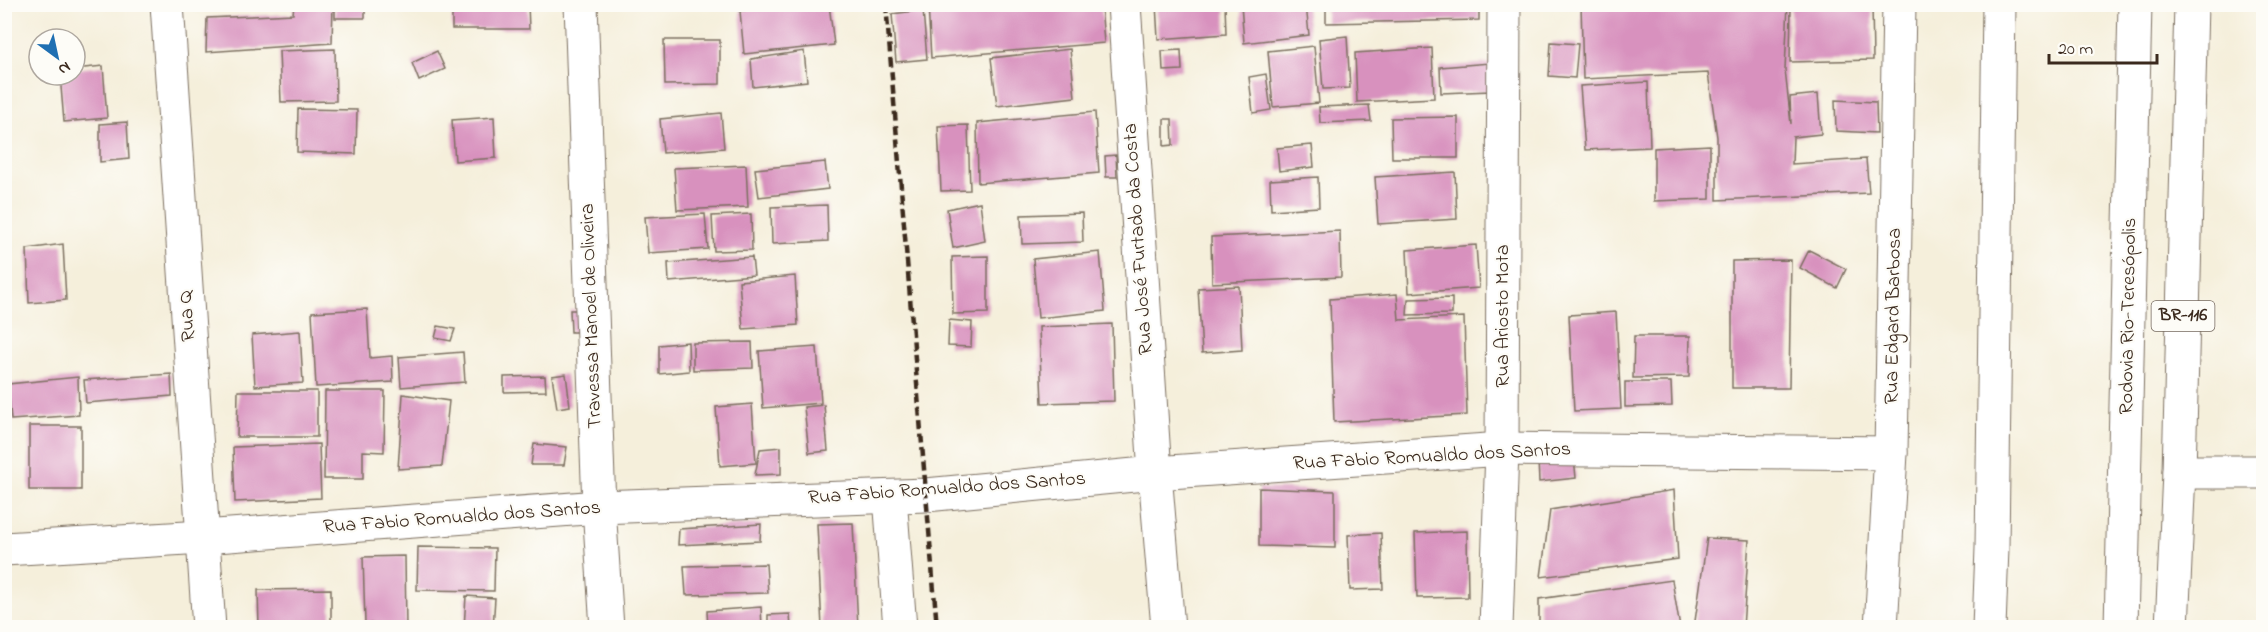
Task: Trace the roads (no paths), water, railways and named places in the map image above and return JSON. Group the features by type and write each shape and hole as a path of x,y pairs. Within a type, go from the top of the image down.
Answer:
{"main road":[{"name":"Rua Q","path":"167,4 209,627"},
{"name":"Travessa Manoel de Oliveira","path":"581,4 598,507 608,627"},
{"name":"Rua José Furtado da Costa","path":"1124,4 1155,473"},
{"name":"Rua Ariosto Mota","path":"1496,627 1502,449 1504,4"},
{"name":"Rua Edgard Barbosa","path":"1881,627 1891,453 1899,4"},
{"path":"1982,4 1998,69"},
{"path":"1989,627 1999,4"},
{"name":"Rodovia Rio-Teresópolis","path":"2121,627 2135,4"},
{"name":"BR-116","path":"2172,627 2179,472 2191,4"},
{"name":"Rua Fabio Romualdo dos Santos","path":"4,549 203,537 598,507 890,497 1155,473 1502,449 1891,453"},
{"path":"2179,472 2264,472"},
{"path":"1155,473 1168,627"},
{"path":"890,497 900,627"}],"railway":[{"path":"886,4 937,628"}]}
